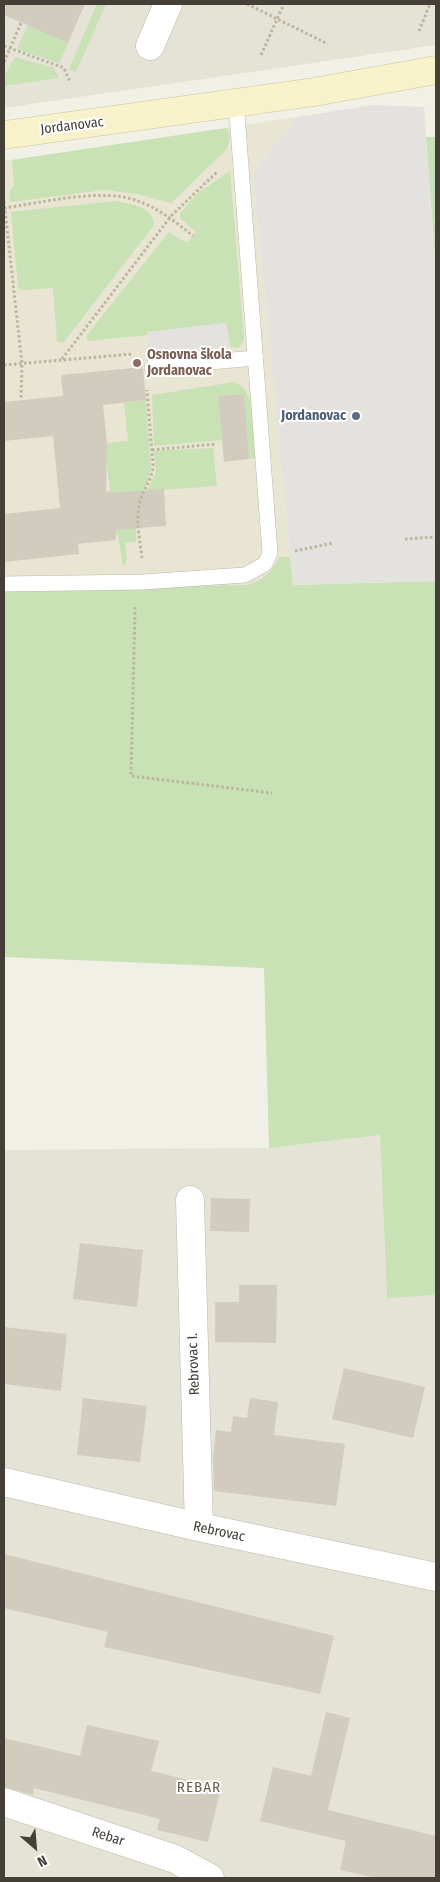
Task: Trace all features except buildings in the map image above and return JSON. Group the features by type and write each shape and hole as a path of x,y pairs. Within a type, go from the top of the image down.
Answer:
{"main road":[{"name":"Jordanovac","path":"4,135 236,101 314,92 436,70"}],"street":[{"path":"150,46 168,4"},
{"name":"Rebrovac I.","path":"190,1200 199,1528"},
{"name":"Rebrovac","path":"4,1482 199,1528 436,1576"},
{"name":"Rebar","path":"4,1802 175,1859 210,1878"}],"lane":[{"path":"4,584 143,582 245,575 265,564 270,553 236,101"},
{"path":"152,367 256,358"}],"path":[{"path":"247,4 328,44"},
{"path":"261,55 284,4"},
{"path":"419,31 430,4"},
{"path":"4,62 21,22"},
{"path":"4,46 64,68 70,82"},
{"path":"62,360 170,218 241,149"},
{"path":"4,208 108,194 137,200 170,218 193,236"},
{"path":"4,201 22,364 21,400"},
{"path":"4,365 135,354"},
{"path":"143,582 138,510 140,500 152,478 152,450 147,386"},
{"path":"152,450 216,444"},
{"path":"405,539 436,538"},
{"path":"270,553 289,553 333,543"},
{"path":"135,614 131,776 272,793"}],"shaded area":[{"path":"4,4 436,4 436,45 4,108"},
{"name":"Jordanovac","path":"373,105 424,107 436,272 436,581 293,585 253,173 297,117"},
{"name":"Osnovna škola Jordanovac","path":"297,117 253,173 293,585 4,733 4,161"},
{"path":"226,323 229,347 150,355 147,332"},
{"path":"380,1135 387,1297 436,1295 436,1878 4,1878 4,1150 269,1148"}],"green space":[{"path":"97,4 106,4 76,72 69,69"},
{"path":"28,25 68,43 59,63 17,49"},
{"path":"15,57 54,68 59,78 4,86 4,77"},
{"path":"227,128 230,137 227,149 171,203 137,194 104,190 10,202 9,192 14,186 12,160"},
{"path":"426,137 436,137 436,272"},
{"path":"230,171 244,339 239,348 231,347 226,323 148,332 148,335 87,341 87,335 169,232 187,243 196,232 180,218 180,213 198,193"},
{"path":"116,201 135,205 146,210 153,219 154,225 63,343 57,341 53,288 22,290 18,287 11,212"},
{"path":"234,382 241,386 251,403 256,458 249,459 243,394 218,396 222,440 154,446 152,395"},
{"path":"146,400 151,468 147,484 139,496 136,509 136,542 125,543 127,560 123,567 118,535 115,534 105,446 107,443 128,441 124,403"},
{"path":"213,448 217,486 147,491 156,472 154,451"},
{"path":"279,557 290,557 293,585 436,581 436,1295 387,1298 380,1135 269,1148 264,968 4,957 4,589 248,585 267,575"}],"place":[{"name":"Osnovna škola Jordanovac","path":"137,363"},
{"name":"Jordanovac","path":"356,416"}],"district":[{"name":"REBAR","path":"199,1788"}]}
